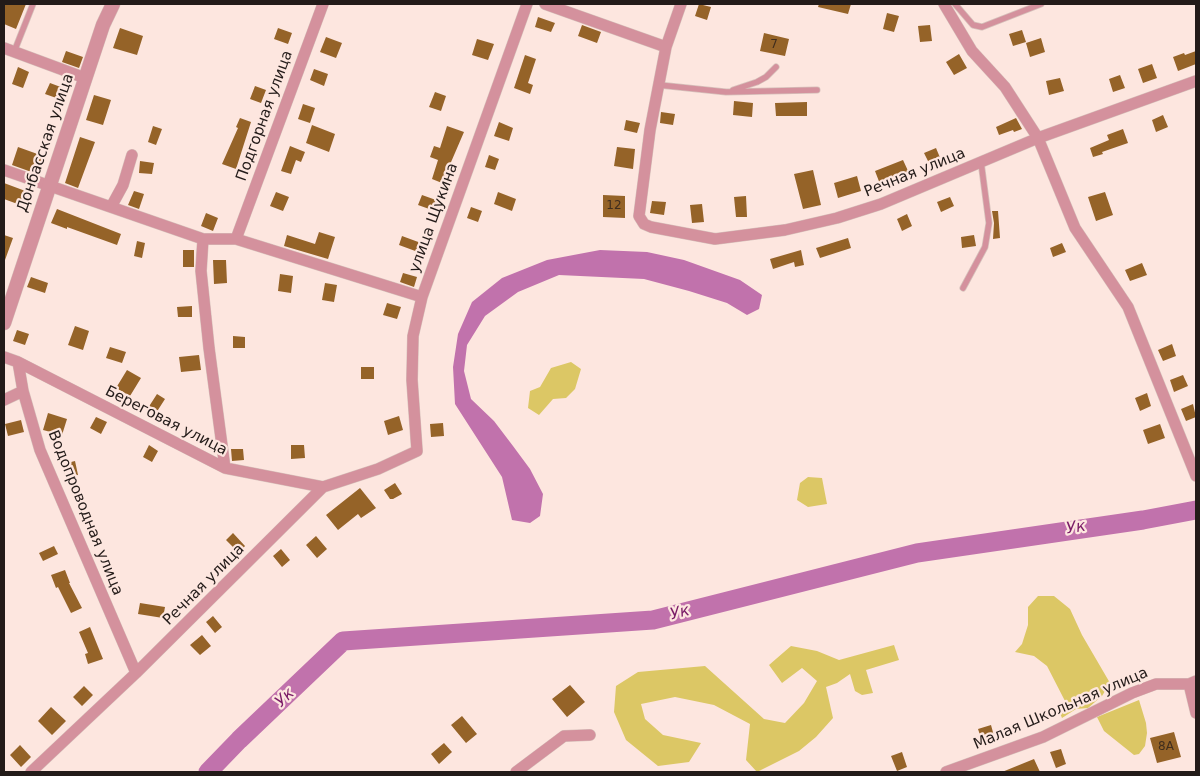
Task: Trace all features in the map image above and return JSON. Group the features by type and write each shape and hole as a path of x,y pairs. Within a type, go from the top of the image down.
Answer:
{"street":[{"name":"Донбасская улица","path":"4,322 103,25 113,4"},
{"name":"Подгорная улица","path":"236,239 323,4"},
{"name":"улица Щукина","path":"417,451 412,380 413,336 422,297 528,4"},
{"path":"545,4 666,47"},
{"path":"659,85 666,47 681,4"},
{"path":"944,4 972,51 1005,87 1038,138 1075,228 1128,308 1196,476"},
{"path":"9,50 85,78"},
{"name":"Речная улица","path":"659,85 650,130 639,216 644,224 651,227 715,239 785,230 837,218 881,204 1038,138 1196,81"},
{"path":"111,208 123,185 132,155"},
{"path":"4,170 203,239 236,239 422,297"},
{"path":"203,239 202,280 225,468"},
{"name":"Береговая улица","path":"4,357 18,362 225,468 323,487"},
{"name":"Водопроводная улица","path":"18,362 23,391 40,450 136,673"},
{"path":"4,400 23,391"},
{"name":"Речная улица","path":"31,772 136,673 323,487 378,469 417,451"},
{"name":"Малая Школьная улица","path":"946,772 1043,737 1132,693 1156,684 1193,682 1196,713"},
{"path":"516,772 564,736 590,734"}],"lane":[{"path":"9,50 33,4"},
{"path":"956,4 973,25 982,27 1040,4"},
{"path":"726,92 757,82 766,77 776,67"},
{"path":"659,85 726,92 817,90"},
{"path":"963,288 985,247 989,223 981,162"}],"shaded area":[{"path":"600,250 647,252 684,260 740,280 762,295 759,309 747,315 727,303 644,279 559,275 518,292 485,316 467,345 464,371 471,399 494,421 513,446 530,469 543,494 540,516 530,523 512,520 502,477 455,404 453,367 458,334 472,302 502,278 547,260"},
{"path":"571,362 581,369 575,389 566,398 553,399 539,415 528,408 530,391 540,387 551,368"},
{"path":"808,477 822,478 827,504 808,507 797,500 800,483"},
{"path":"1038,596 1054,596 1070,609 1082,635 1110,683 1102,696 1088,708 1076,709 1062,718 1059,711 1065,701 1047,666 1034,656 1015,652 1022,644 1028,625 1028,607"},
{"path":"894,645 899,660 866,670 873,693 862,695 855,691 850,674 837,683 826,687 833,718 816,737 799,751 757,772 746,760 750,724 714,705 675,697 641,704 645,719 663,735 701,743 689,762 658,766 626,740 614,712 616,686 638,672 705,666 764,719 785,723 804,703 817,681 802,668 782,683 769,665 791,646 817,651 839,660"},
{"path":"1139,700 1147,733 1145,746 1139,754 1134,755 1104,731 1097,717"}],"building":[{"path":"4,4 26,4 16,29 4,24"},
{"path":"699,4 711,7 707,20 695,16"},
{"path":"819,4 851,4 848,14 818,7"},
{"path":"887,13 899,16 894,32 883,29"},
{"path":"538,17 555,23 551,32 535,27"},
{"path":"582,25 601,32 597,43 578,36"},
{"path":"930,25 932,41 920,42 918,26"},
{"path":"120,28 143,36 137,55 113,48"},
{"path":"278,28 292,33 288,44 274,39"},
{"path":"1022,30 1026,42 1013,46 1009,34"},
{"path":"764,33 789,39 785,56 760,51"},
{"path":"326,37 342,43 336,58 320,52"},
{"path":"1041,38 1045,52 1030,57 1026,43"},
{"path":"477,39 494,44 488,60 472,55"},
{"path":"66,51 83,57 79,68 62,62"},
{"path":"1196,51 1196,64 1178,71 1173,57"},
{"path":"959,54 967,68 954,75 946,62"},
{"path":"525,55 536,59 528,83 533,85 530,94 514,88"},
{"path":"1152,64 1157,78 1143,83 1138,69"},
{"path":"18,67 29,72 23,88 12,84"},
{"path":"314,69 328,74 324,86 310,80"},
{"path":"1120,75 1125,88 1113,92 1109,79"},
{"path":"1060,78 1064,91 1049,95 1046,81"},
{"path":"50,83 66,89 62,100 45,94"},
{"path":"255,86 266,90 261,103 250,99"},
{"path":"435,92 446,96 441,111 429,107"},
{"path":"94,95 111,100 103,125 86,120"},
{"path":"734,101 753,103 752,117 733,115"},
{"path":"807,102 807,116 776,116 775,103"},
{"path":"303,104 315,108 310,123 298,119"},
{"path":"661,112 675,114 673,125 660,123"},
{"path":"1163,115 1168,127 1156,132 1152,120"},
{"path":"240,118 251,122 236,169 222,164 238,128 236,127"},
{"path":"1016,118 1022,129 999,135 996,127"},
{"path":"626,120 640,123 637,133 624,130"},
{"path":"499,122 513,128 509,141 494,136"},
{"path":"312,125 335,134 329,152 306,143"},
{"path":"153,126 162,129 156,145 148,142"},
{"path":"447,126 464,132 442,183 432,179 438,160 430,157 434,146 440,148"},
{"path":"1123,129 1128,143 1093,157 1090,148 1109,140 1107,135"},
{"path":"80,137 95,142 78,188 65,183"},
{"path":"290,146 305,152 301,162 296,160 291,174 281,171"},
{"path":"18,147 43,156 37,174 12,165"},
{"path":"617,147 635,149 633,169 614,166"},
{"path":"936,148 941,160 930,165 924,153"},
{"path":"489,155 499,159 495,170 485,167"},
{"path":"903,160 909,173 880,184 875,171"},
{"path":"140,161 154,163 152,174 139,173"},
{"path":"813,170 821,205 803,209 794,174"},
{"path":"857,176 861,191 838,198 834,183"},
{"path":"4,183 28,192 23,206 4,199"},
{"path":"134,191 144,194 139,209 128,205"},
{"path":"276,192 289,197 283,211 270,206"},
{"path":"498,192 516,199 512,211 494,204"},
{"path":"1105,192 1113,215 1096,221 1088,197"},
{"path":"422,195 436,200 432,210 418,205"},
{"path":"603,195 625,196 625,218 603,217"},
{"path":"746,196 747,217 736,217 734,197"},
{"path":"950,197 954,206 941,212 937,202"},
{"path":"652,201 666,202 664,215 650,213"},
{"path":"702,204 704,222 692,223 690,205"},
{"path":"471,207 482,211 478,222 467,218"},
{"path":"57,209 121,234 117,245 51,223"},
{"path":"992,211 998,211 1000,238 993,239 994,223"},
{"path":"206,213 218,218 213,231 201,226"},
{"path":"907,214 912,226 902,231 897,219"},
{"path":"319,232 335,237 328,259 284,246 287,235 315,244"},
{"path":"4,235 13,238 5,260 4,260"},
{"path":"974,235 976,246 962,248 961,237"},
{"path":"402,236 421,243 418,252 399,245"},
{"path":"848,238 851,248 820,258 816,248"},
{"path":"137,241 145,243 142,258 134,256"},
{"path":"1062,243 1066,252 1053,257 1050,248"},
{"path":"183,250 194,250 194,267 183,267"},
{"path":"801,250 804,265 795,267 794,262 773,269 770,259"},
{"path":"213,260 226,260 227,283 214,284"},
{"path":"1142,263 1147,275 1130,281 1125,270"},
{"path":"403,273 417,277 414,287 400,282"},
{"path":"280,274 293,276 291,293 278,291"},
{"path":"31,277 48,283 45,293 27,287"},
{"path":"325,283 337,285 334,302 322,300"},
{"path":"387,303 401,307 397,319 383,315"},
{"path":"192,306 192,317 178,317 177,307"},
{"path":"75,326 89,331 83,350 68,345"},
{"path":"17,330 29,334 25,345 13,341"},
{"path":"233,336 245,337 245,348 233,348"},
{"path":"1172,344 1176,356 1163,361 1158,350"},
{"path":"110,347 126,352 122,363 106,358"},
{"path":"199,355 201,370 181,372 179,357"},
{"path":"361,367 374,367 374,379 361,379"},
{"path":"127,370 141,378 130,396 116,388"},
{"path":"1183,375 1188,386 1174,392 1170,380"},
{"path":"1147,393 1151,406 1140,411 1135,398"},
{"path":"157,394 165,399 156,413 148,408"},
{"path":"1193,404 1196,417 1186,421 1181,409"},
{"path":"48,413 67,419 62,435 43,430"},
{"path":"399,416 403,430 388,435 384,421"},
{"path":"96,417 107,422 101,434 90,428"},
{"path":"21,420 24,432 8,436 5,424"},
{"path":"443,423 444,436 431,437 430,424"},
{"path":"1160,424 1165,438 1148,444 1143,430"},
{"path":"149,445 158,451 152,462 143,457"},
{"path":"291,445 304,445 305,458 291,459"},
{"path":"231,449 243,449 244,460 232,461"},
{"path":"75,461 78,475 65,477 63,464"},
{"path":"395,483 402,494 390,499 384,490"},
{"path":"360,488 376,508 361,518 358,514 338,530 326,515"},
{"path":"233,533 245,546 239,553 226,540"},
{"path":"316,536 327,549 317,558 306,545"},
{"path":"54,546 58,554 43,561 39,553"},
{"path":"281,549 290,560 282,567 273,556"},
{"path":"65,570 69,583 82,608 71,613 58,587 56,588 51,575"},
{"path":"140,603 165,607 163,618 138,614"},
{"path":"213,616 222,627 215,633 206,622"},
{"path":"90,627 103,659 88,664 85,654 88,653 79,632"},
{"path":"202,635 211,646 200,655 190,645"},
{"path":"570,685 585,702 567,717 552,699"},
{"path":"84,686 93,695 82,706 73,697"},
{"path":"51,707 66,721 52,735 38,721"},
{"path":"462,716 477,734 466,743 451,725"},
{"path":"991,725 994,736 982,741 978,729"},
{"path":"1174,732 1181,757 1157,763 1150,738"},
{"path":"444,743 452,752 439,764 431,754"},
{"path":"20,745 31,757 21,767 10,755"},
{"path":"1061,749 1066,764 1056,768 1050,752"},
{"path":"902,752 907,767 897,771 891,756"},
{"path":"1034,759 1040,772 1002,772"}],"waterway":[{"name":"Ук","path":"208,772 343,641 653,620 917,553 1143,520 1196,510"}]}
